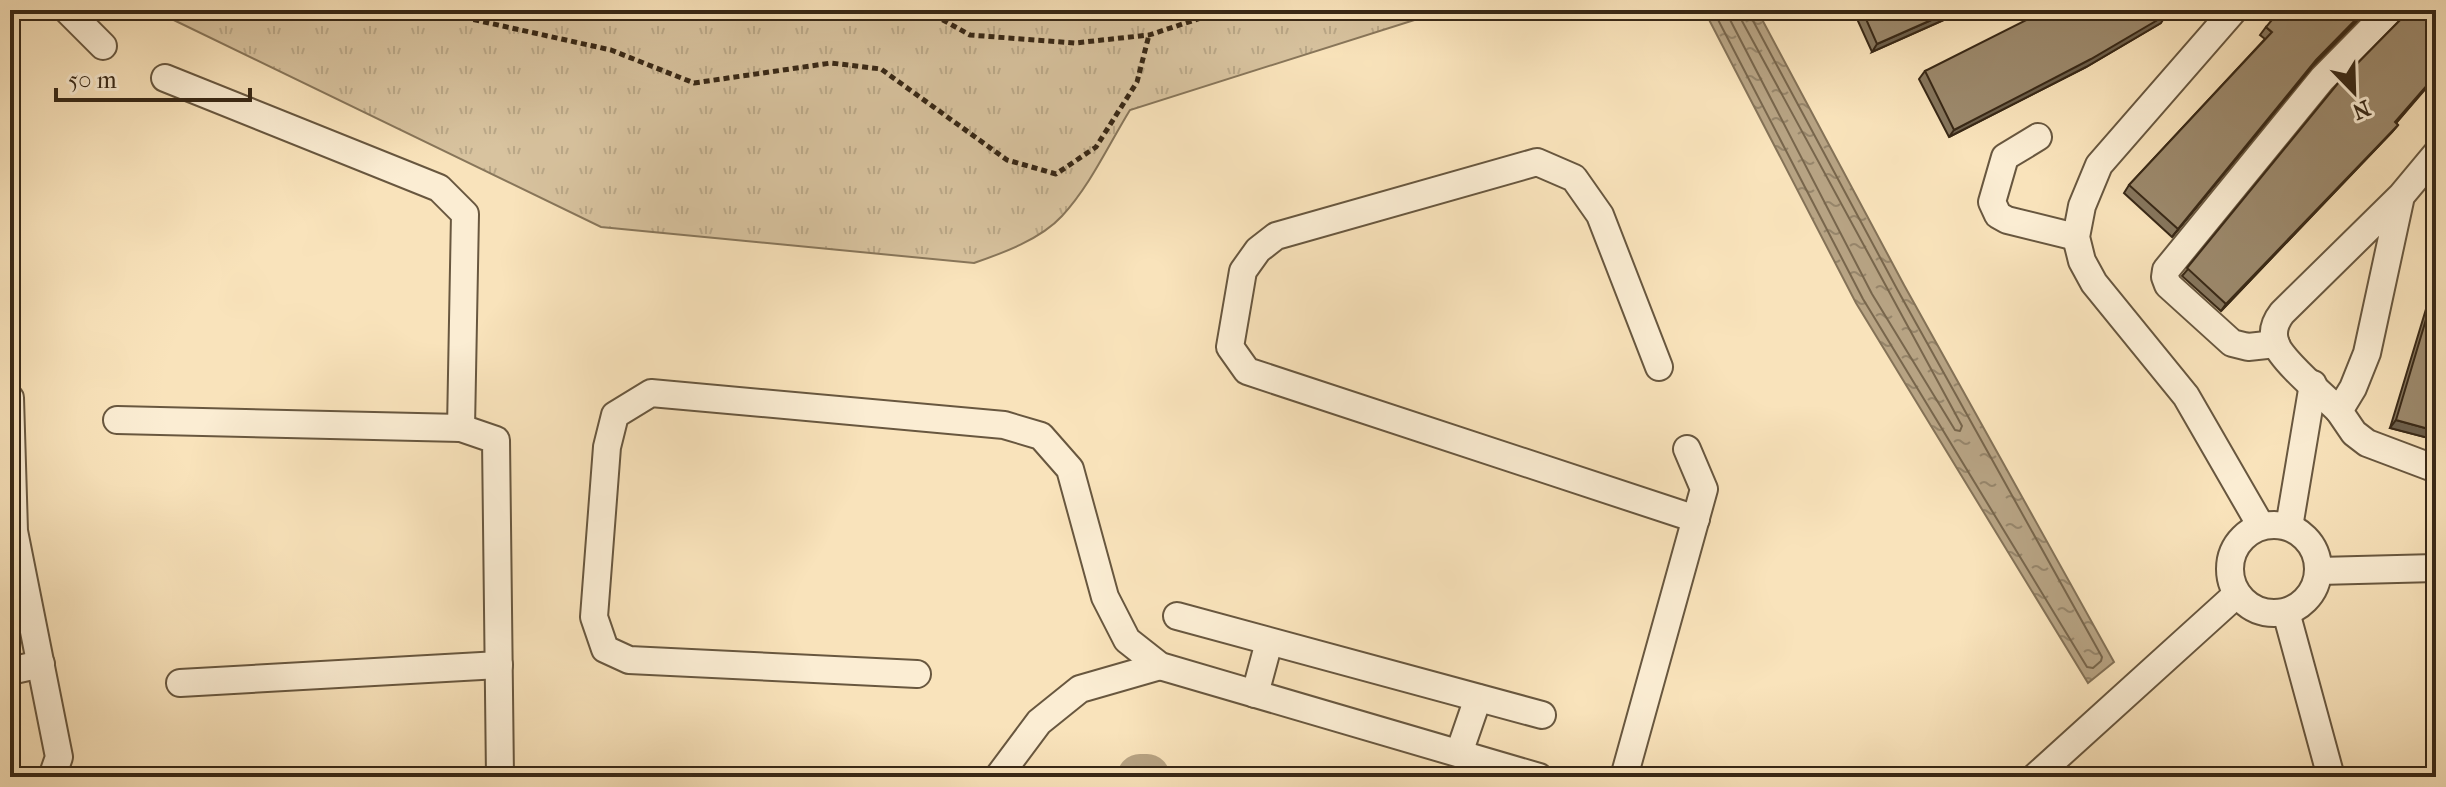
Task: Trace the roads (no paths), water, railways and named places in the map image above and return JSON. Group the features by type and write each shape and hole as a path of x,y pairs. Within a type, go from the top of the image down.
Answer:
{"street":[{"path":"67,10 103,46"},
{"path":"2234,10 2099,165 2082,206 2076,237 2082,261 2094,283 2186,396 2261,526"},
{"path":"2276,344 2248,347 2232,343 2168,285 2166,270 2322,79 2390,10"},
{"path":"165,78 439,188 465,214 461,428"},
{"path":"2038,137 2005,157 1992,202 1998,215 2007,220 2076,237"},
{"path":"2436,154 2401,196 2282,313 2274,326 2280,353 2339,411 2354,433 2367,443 2436,469"},
{"path":"1659,367 1600,215 1574,178 1537,162 1276,236 1258,250 1243,271 1230,347 1247,371 1696,519"},
{"path":"2339,411 2353,388 2367,353 2401,196"},
{"path":"2289,527 2313,384"},
{"path":"917,674 629,660 605,649 594,617 607,447 615,415 651,393 1004,425 1041,436 1070,469 1105,597 1127,640 1160,666 1539,777"},
{"path":"10,398 12,532 59,757 52,777"},
{"path":"117,420 461,428 496,440 500,777"},
{"path":"1624,777 1704,489 1687,449"},
{"path":"2276,524 2302,534 2317,557 2319,571 2316,585 2309,597 2286,612 2272,614 2246,605 2231,581 2229,568 2232,554 2249,532 2261,526 2276,524"},
{"path":"2319,571 2436,568"},
{"path":"2035,777 2237,594"},
{"path":"2286,612 2331,777"},
{"path":"1177,616 1542,715"},
{"path":"1255,694 1269,642"},
{"path":"10,671 41,664"},
{"path":"180,683 499,665"},
{"path":"998,777 1039,722 1080,689 1160,666"},
{"path":"1459,753 1478,698"}],"water":[{"path":"1704,10 1757,10 1904,285 2114,662 2088,683 1856,303"}],"waterway":[{"path":"1140,777 1147,777"}]}
